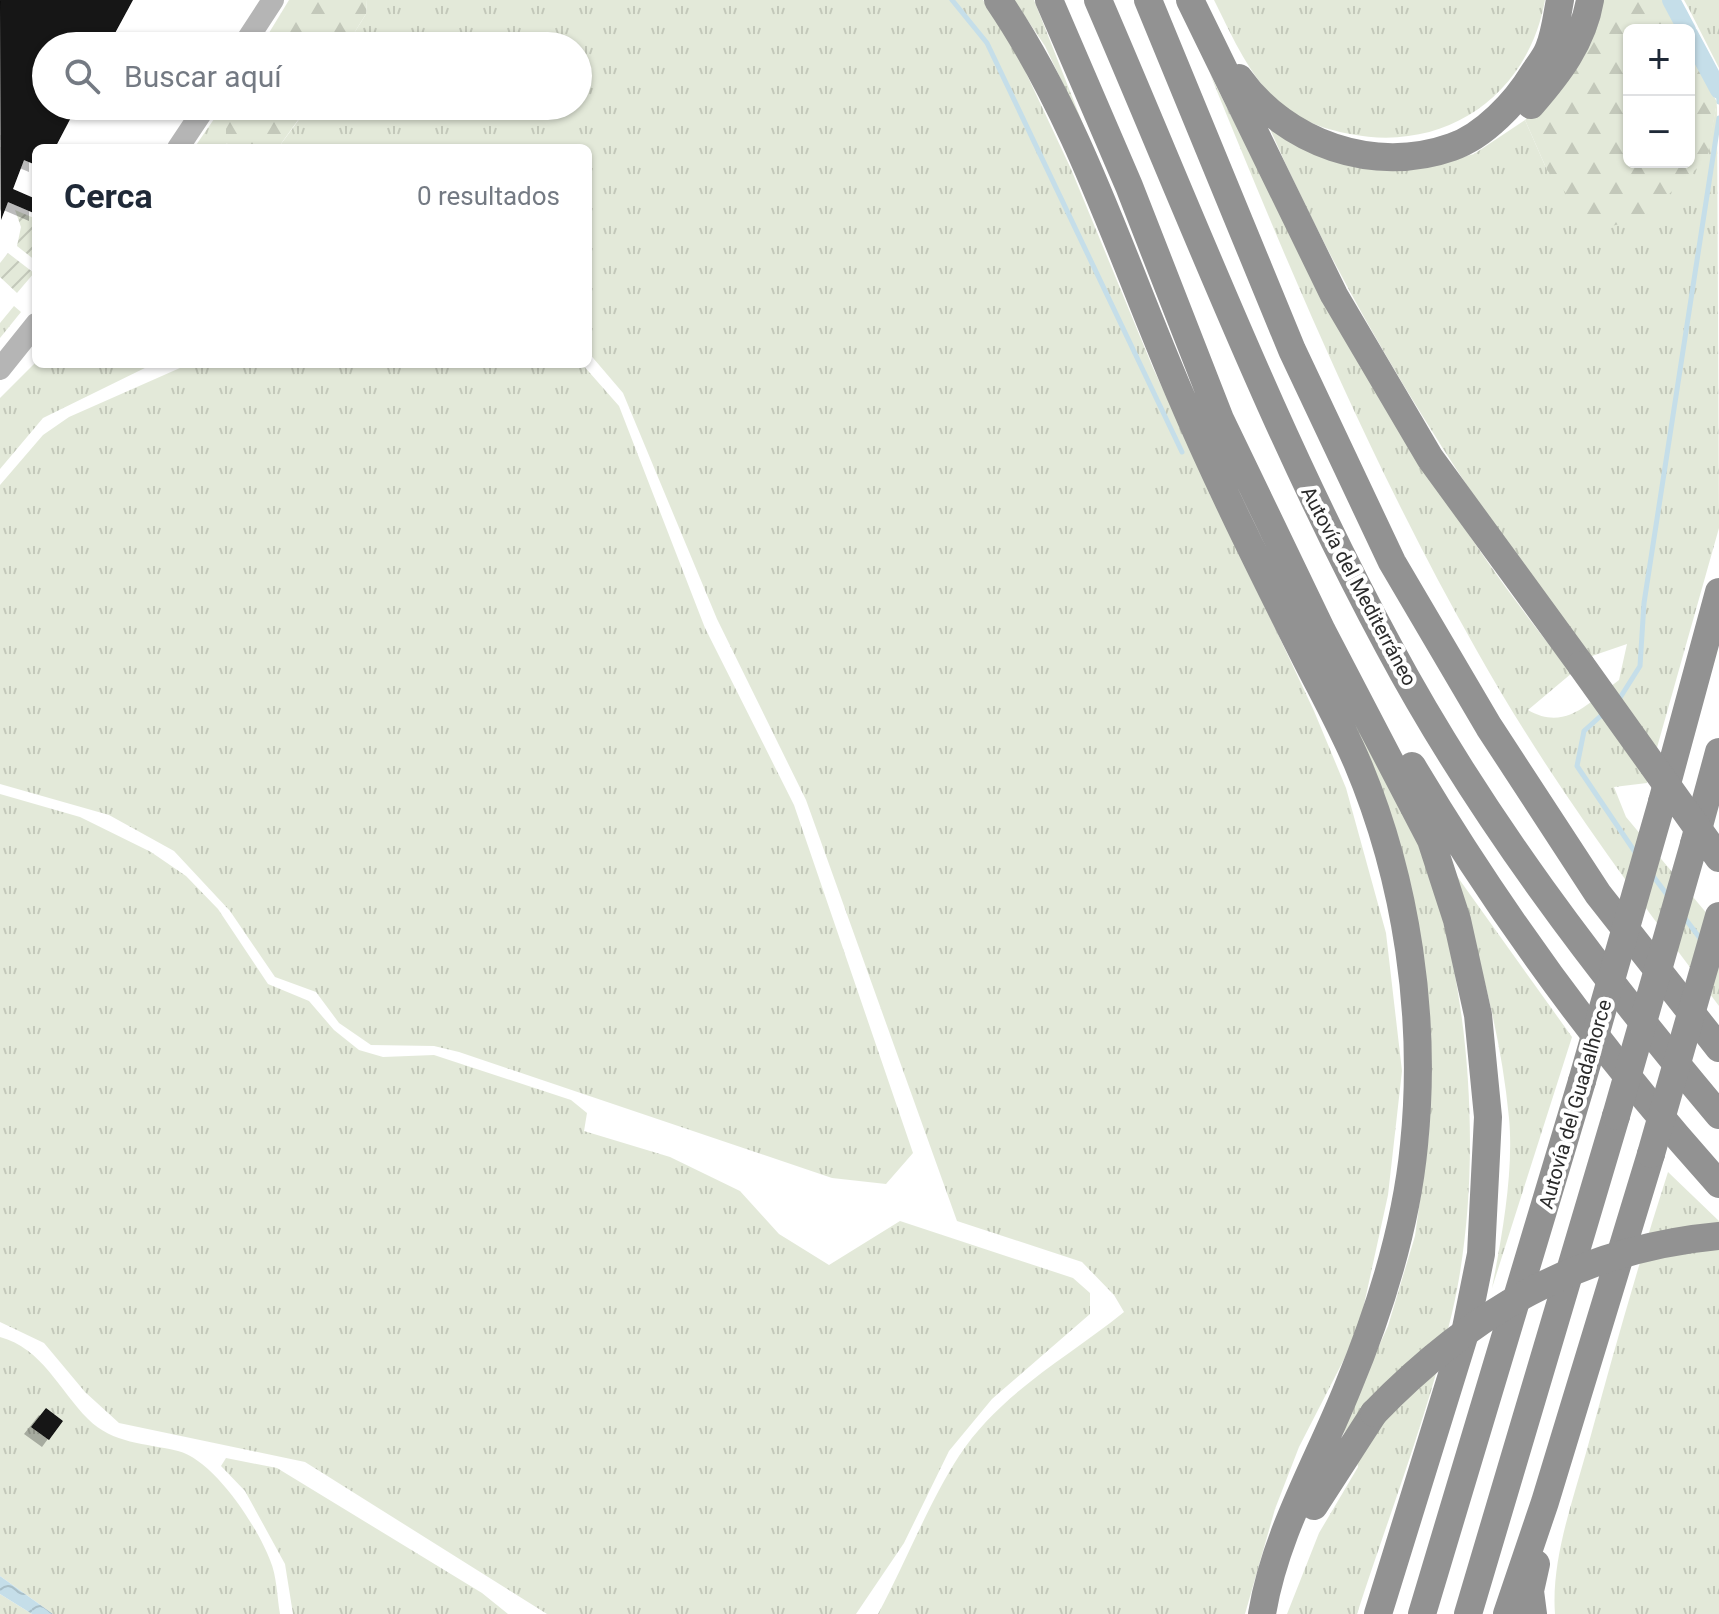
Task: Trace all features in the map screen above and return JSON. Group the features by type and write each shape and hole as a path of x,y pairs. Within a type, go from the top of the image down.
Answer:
{"highway":[{"path":"998,0 1023,37 1066,121 1181,397 1358,763 1399,892 1413,989 1417,1069 1414,1144 1405,1208 1369,1332 1279,1547 1264,1614"},
{"path":"1049,0 1129,186 1220,419 1322,631 1431,840 1457,920 1478,1015 1488,1117 1481,1254 1465,1333 1378,1614"},
{"name":"Autovía del Mediterráneo","path":"1098,0 1207,264 1296,466 1390,650 1503,831 1601,969 1719,1115"},
{"name":"Autovía del Mediterráneo","path":"1148,0 1292,350 1392,562 1489,727 1598,894 1719,1048"},
{"path":"1190,0 1334,295 1430,458 1719,858"},
{"path":"1198,0 1240,80 1265,110 1309,140 1355,154 1419,155 1491,134 1531,105 1566,63 1587,18 1590,0"},
{"path":"1454,147 1494,119 1521,94 1549,48 1560,0"},
{"path":"1287,556 1324,612 1445,821 1532,952 1655,1113 1719,1184"},
{"name":"Autovía del Guadalhorce","path":"1422,1614 1582,1081 1719,592"},
{"name":"Autovía del Guadalhorce","path":"1468,1614 1616,1116 1719,752"},
{"path":"1507,1614 1545,1502 1651,1154 1719,916"},
{"path":"1264,1614 1292,1549 1324,1487 1374,1413 1457,1336 1501,1307 1580,1268 1631,1251 1682,1239 1719,1236"},
{"path":"1533,1614 1530,1591 1545,1502"}],"main road":[{"path":"252,32 273,0"},
{"path":"181,144 197,120"},
{"path":"0,369 32,329"}],"green space":[{"path":"289,0 367,0 366,14 355,32 270,32"},
{"path":"367,0 983,0 1004,26 1071,169 1153,368 1314,711 1346,788 1386,933 1402,1071 1388,1195 1358,1332 1299,1447 1275,1509 1245,1614 878,1614 937,1493 976,1434 1014,1395 1124,1312 1114,1295 1082,1262 957,1221 806,800 717,619 623,393 592,357 592,144 281,144 299,120 592,120 592,32 355,32 366,14"},
{"path":"1014,0 1034,0 1088,137 1045,46"},
{"path":"1214,0 1545,0 1536,34 1521,64 1501,90 1477,110 1449,125 1418,135 1385,138 1330,129 1309,122 1282,105 1248,64"},
{"path":"1601,0 1663,0 1676,24 1623,24 1623,168 1695,168 1695,61 1717,102 1707,159 1643,218 1596,230 1547,170 1525,120 1565,79"},
{"path":"1684,0 1719,0 1719,68 1689,9"},
{"path":"1210,74 1331,308 1374,384 1467,532 1572,673 1528,710 1554,718 1576,712 1619,680 1627,644 1589,657 1499,532 1455,468 1375,336 1302,199 1270,129 1326,157 1432,165 1474,154 1525,120 1547,170 1682,180 1706,159 1717,102 1719,528 1647,783 1614,787 1626,817 1719,928 1719,1006 1623,877 1562,788 1477,651 1367,439"},
{"path":"213,120 226,120 228,144 197,144"},
{"path":"226,120 298,120 281,144 226,143"},
{"path":"15,210 32,217 32,258 17,246 21,227"},
{"path":"8,253 32,271 17,293 0,277 0,263"},
{"path":"14,306 21,312 0,338 0,323"},
{"path":"32,366 145,368 43,418 0,469 0,398"},
{"path":"180,368 586,368 619,406 705,628 794,805 913,1153 886,1184 832,1178 459,1052 434,1046 371,1045 339,1023 316,992 275,977 230,911 174,851 109,815 0,784 0,485 43,435 69,417"},
{"path":"1343,702 1403,808 1426,863 1444,925 1458,990 1466,1057 1470,1124 1469,1191 1463,1254 1442,1351 1420,1427 1357,1614 1287,1614 1319,1533 1358,1467 1356,1456 1367,1407 1335,1443 1388,1326 1415,1236 1429,1134 1431,1060"},
{"path":"0,794 80,817 151,852 186,876 218,909 268,984 309,1001 334,1030 359,1050 383,1057 434,1055 571,1100 587,1113 584,1131 670,1157 740,1191 779,1234 829,1265 900,1221 1073,1278 1090,1293 1090,1314 992,1399 949,1451 904,1543 856,1614 547,1614 305,1462 119,1423 85,1392 44,1343 0,1322"},
{"path":"1454,872 1572,1037 1492,1288 1508,1181 1509,1118 1494,1024"},
{"path":"1668,1172 1719,1221 1719,1614 1555,1614 1556,1574 1564,1532"},
{"path":"0,1337 15,1342 39,1360 78,1408 98,1427 119,1438 192,1457 220,1480 245,1513 264,1546 274,1573 280,1614 53,1614 0,1576"},
{"path":"226,1458 277,1468 482,1593 508,1614 293,1614 285,1564 245,1491 221,1466"},
{"path":"0,1594 32,1614 0,1614"}],"water":[{"path":"0,1576 53,1614 32,1614 0,1594"}],"building":[{"path":"0,0 133,0 116,32 32,32 32,120 70,120 57,144 32,144 32,163 24,160 13,189 32,197 32,212 8,202 1,220"},
{"path":"46,1408 63,1421 49,1440 31,1427"}],"waterway":[{"path":"952,0 987,43 1182,452"},
{"path":"1671,0 1684,24"},
{"path":"1695,45 1719,90"},
{"path":"1718,88 1719,102"},
{"path":"1618,701 1640,666 1644,603 1719,118"},
{"path":"1604,713 1584,731 1577,766 1637,855"},
{"path":"1653,876 1668,896"},
{"path":"1684,917 1702,941"}]}
